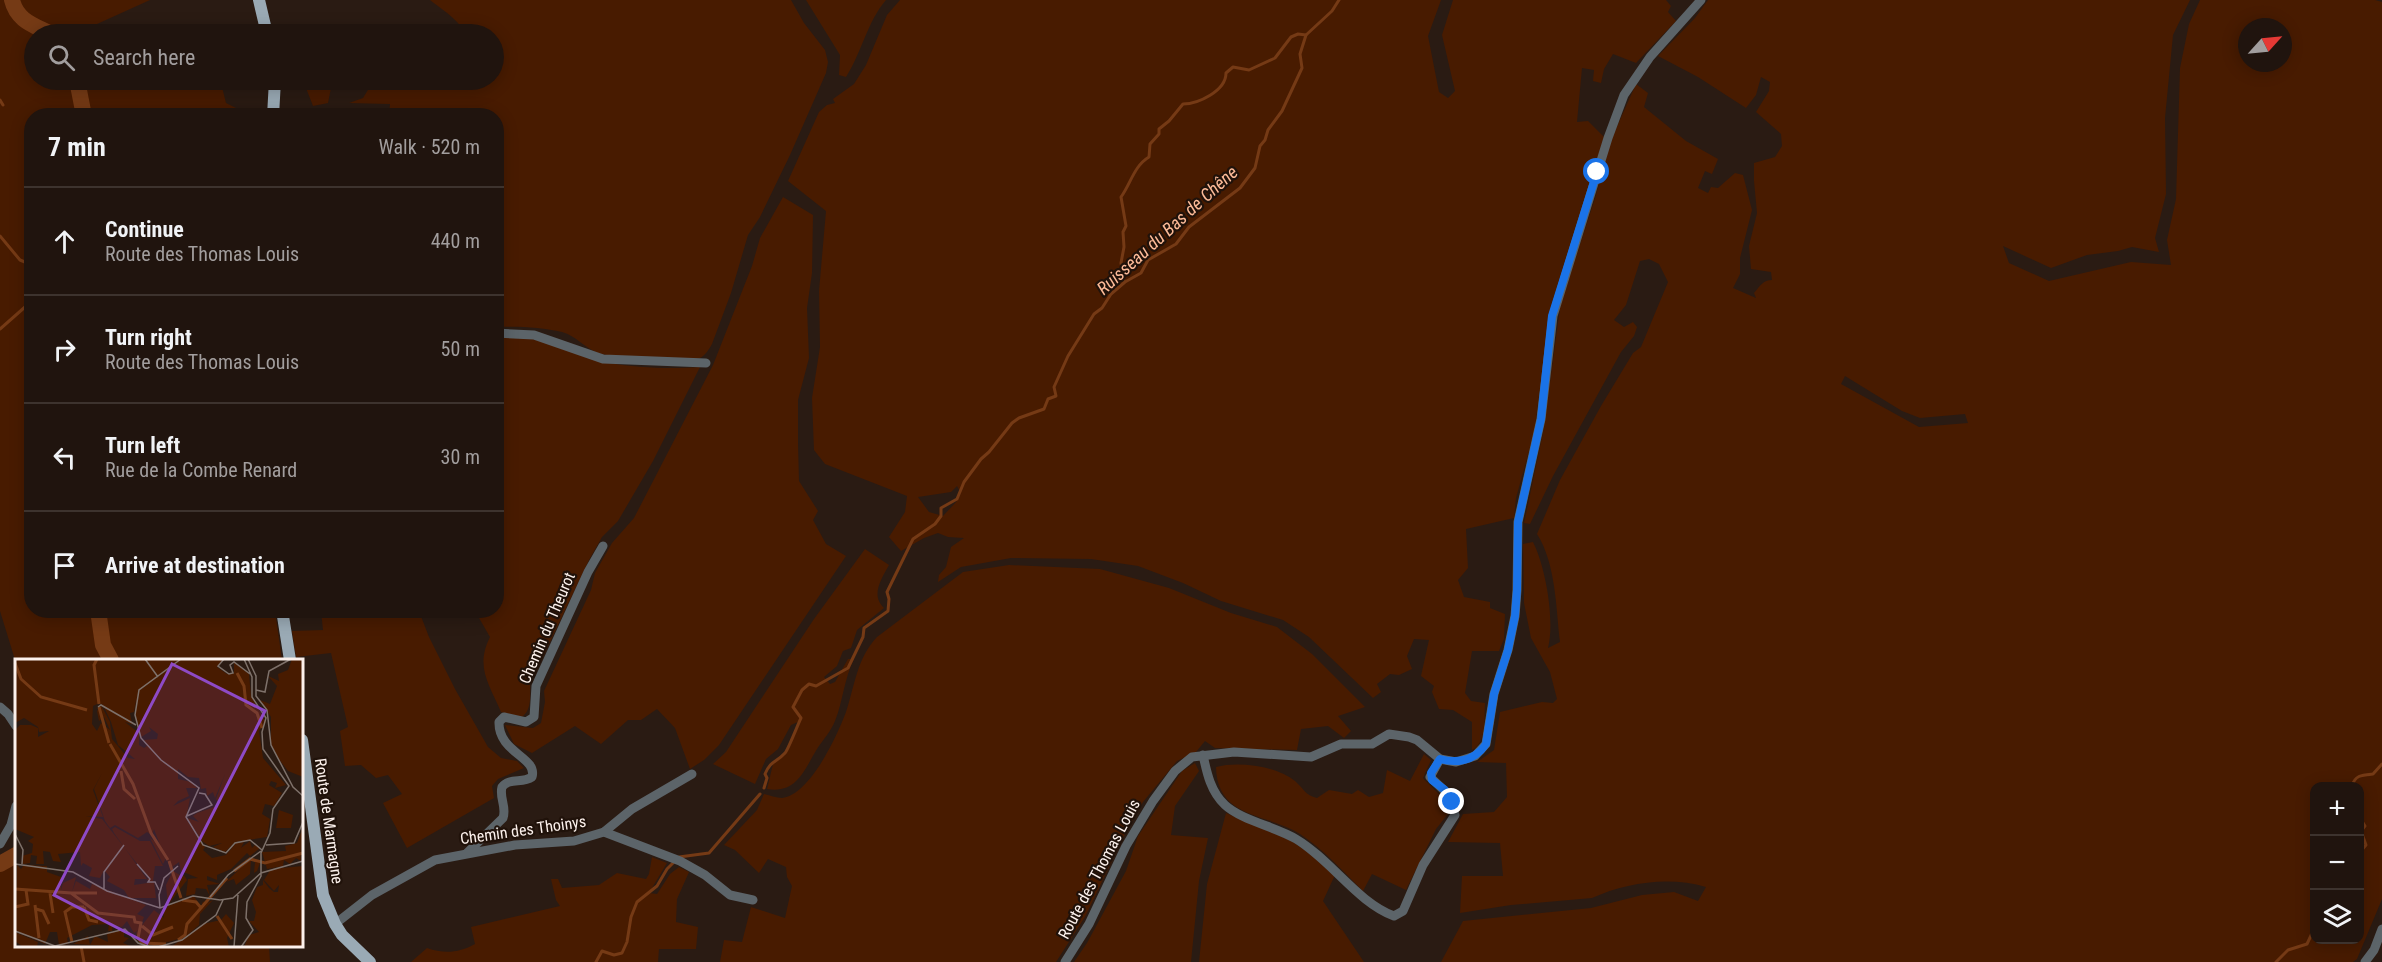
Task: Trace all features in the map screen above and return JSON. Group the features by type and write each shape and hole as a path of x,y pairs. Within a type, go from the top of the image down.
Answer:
{"main road":[{"path":"259,0 265,24"},
{"path":"273,108 274,90"},
{"path":"283,618 290,659"},
{"name":"Route de Marmagne","path":"303,748 320,879 326,902 335,924 352,946 370,962"}],"street":[{"path":"1203,755 1211,784 1225,806 1295,838 1326,861 1363,898 1394,916 1403,911 1423,865 1455,815 1449,795 1430,777 1440,759 1456,762 1466,760 1481,751 1486,744 1494,694 1508,650 1515,616 1519,514 1541,419 1552,316 1608,138 1619,106 1632,81 1650,57 1701,0"},
{"path":"504,333 534,335 564,343 603,359 706,363"},
{"name":"Chemin du Theurot","path":"467,853 503,818 505,812 500,792 502,787 510,781 525,781 532,777 533,773 529,763 512,751 501,736 499,722 504,717 526,722 534,717 536,686 588,572 603,546"},
{"path":"0,707 15,724"},
{"name":"Route des Thomas Louis","path":"1065,962 1089,924 1126,846 1153,801 1184,762 1192,757 1234,752 1311,757 1341,744 1372,744 1389,734 1417,740 1440,759"},
{"path":"604,831 632,809 692,774"},
{"path":"0,844 11,825 15,810"},
{"name":"Chemin des Thoinys","path":"335,924 372,895 424,866 450,856 515,845 574,840 604,831 676,860 705,875 730,895 753,900"},
{"path":"2366,962 2374,950 2382,929"}],"shaded area":[{"path":"0,0 5,0 16,21 24,27 24,90 223,90 226,103 236,108 24,108 24,618 276,618 282,659 15,660 0,611"},
{"path":"19,0 150,0 97,24 43,24 22,9"},
{"path":"430,0 791,0 804,23 825,50 828,62 826,73 790,155 760,217 748,235 731,293 712,344 702,357 666,360 606,355 593,351 572,336 562,332 530,327 504,327 504,108 390,108 390,104 349,103 363,98 368,90 504,90 504,24 459,24"},
{"path":"806,0 886,0 874,18 846,77 839,75 840,55"},
{"path":"900,0 1441,0 1428,36 1439,92 1448,98 1455,91 1442,35 1453,0 1666,0 1671,6 1668,12 1676,21 1636,63 1613,54 1604,69 1601,83 1593,81 1594,70 1582,68 1577,122 1588,121 1604,137 1551,306 1534,433 1516,498 1514,518 1466,529 1468,568 1458,580 1464,597 1490,602 1490,608 1505,614 1504,639 1499,651 1472,651 1465,693 1471,701 1485,703 1484,729 1477,747 1472,750 1472,722 1453,710 1439,709 1432,692 1434,686 1421,676 1429,640 1414,639 1407,656 1412,669 1399,675 1390,674 1377,684 1381,692 1373,698 1309,637 1283,620 1221,601 1183,583 1138,566 1091,559 1011,558 961,567 938,582 939,575 946,567 951,547 964,538 948,537 938,533 901,551 889,537 905,512 907,496 825,464 814,450 812,398 820,347 819,291 826,211 788,181 819,112 827,105 835,103 833,99 854,84 866,65 887,15","holes":["957,486 961,493 943,516 929,512 918,497 951,492"]},
{"path":"1708,0 2190,0 2173,35 2165,118 2166,194 2155,238 2159,252 2132,247 2087,255 2051,268 2003,246 2009,263 2049,281 2131,262 2171,265 2167,240 2176,199 2180,68 2189,24 2200,0 2375,0 2382,2 2382,899 2364,942 2364,782 2310,782 2310,944 2363,944 2357,959 2353,962 1441,962 1463,921 1591,908 1642,895 1674,892 1698,901 1706,887 1678,882 1649,882 1605,892 1592,898 1511,905 1460,913 1462,876 1503,876 1500,843 1448,842 1463,814 1494,812 1507,797 1506,763 1477,762 1494,750 1500,712 1542,702 1553,703 1557,699 1550,672 1531,638 1524,603 1523,544 1533,542 1542,566 1550,609 1548,648 1560,642 1552,572 1537,534 1560,480 1601,406 1633,353 1641,347 1668,282 1659,264 1649,259 1640,261 1626,305 1614,320 1624,327 1633,322 1637,327 1634,336 1621,352 1553,476 1530,524 1524,523 1544,428 1560,307 1596,195 1610,142 1636,84 1648,93 1644,107 1686,141 1718,159 1712,174 1705,171 1698,188 1708,193 1711,187 1718,188 1735,173 1743,175 1752,210 1740,258 1740,274 1733,288 1756,298 1754,293 1760,286 1772,280 1771,272 1751,269 1749,246 1757,213 1754,163 1775,157 1782,146 1781,134 1756,112 1769,91 1770,82 1761,77 1756,95 1746,108 1698,77 1658,56 1695,18","holes":["1845,376 1902,411 1920,418 1965,414 1968,423 1919,427 1841,384"]},
{"path":"307,90 331,90 328,103 313,106"},
{"path":"783,197 813,215 812,273 807,308 809,358 798,400 799,481 818,511 813,520 826,544 846,556 719,745 704,760 690,769 675,728 657,709 641,720 628,720 601,744 575,726 532,753 514,744 505,725 533,728 541,723 545,702 544,691 591,590 595,573 612,543 634,518 713,365 752,266 760,238"},
{"path":"524,337 610,363 655,368 700,367 653,461 618,521 602,537 589,560 530,684 529,706 522,717 501,712 492,693 484,667 484,657 490,637 479,618 504,618 504,338"},
{"path":"865,549 889,565 878,592 878,598 884,608 857,630 851,648 843,651 837,666 824,677 830,684 835,682 848,659 854,659 835,721 803,772 793,784 786,788 767,789 773,764 785,755 800,721 791,725 778,749 766,759 755,784 713,764 726,752 814,619"},
{"path":"1009,565 1100,569 1169,588 1231,613 1277,627 1312,654 1365,707 1338,716 1351,731 1344,738 1328,726 1301,729 1297,750 1215,748 1205,741 1196,752 1177,761 1143,802 1085,917 1056,962 720,962 724,940 742,942 751,907 785,918 792,886 787,877 786,867 768,859 759,873 735,850 724,845 757,810 764,794 782,798 803,787 812,776 836,735 846,712 857,672 870,645 877,637 963,572"},
{"path":"322,618 422,618 455,689 488,747 501,758 517,761 524,768 498,779 492,786 494,798 407,848 383,803 402,794 388,775 376,778 361,765 345,766 340,731 348,727 331,653 296,657 292,631 323,630"},
{"path":"1424,754 1431,760 1423,778 1443,798 1448,814 1436,829 1406,890 1372,874 1363,891 1325,854 1300,834 1234,806 1225,796 1219,784 1216,767 1246,765 1268,768 1287,776 1307,793 1317,798 1329,790 1352,794 1358,790 1369,797 1383,793 1387,770 1410,781"},
{"path":"1195,763 1199,771 1175,806 1171,835 1208,838 1199,881 1191,962 1074,962 1087,943 1126,871 1138,836 1182,771"},
{"path":"1226,813 1290,840 1311,854 1335,875 1323,901 1364,962 1199,962 1207,884"},
{"path":"15,846 15,947 269,947 270,962 0,962 0,857"},
{"path":"652,857 667,863 649,893 657,894 670,874 679,867 689,872 677,899 676,922 698,927 696,949 659,949 658,962 411,962 427,948 451,952 475,944 471,927 560,906 556,900 551,879 558,879 562,888 599,885 617,873 646,879"}],"waterway":[{"path":"12,0 22,18 31,24"},
{"name":"Ruisseau du Bas de Chêne","path":"764,788 767,769 786,751 801,718 793,707 802,690 809,684 816,686 848,668 863,637 864,628 888,611 887,592 913,539 935,524 941,516 941,508 957,499 964,482 1012,423 1044,409 1048,399 1056,396 1054,387 1068,356 1094,314 1102,308 1111,294 1125,282 1141,273 1148,260 1176,244 1189,227 1240,188 1255,168 1260,146 1282,111 1302,68 1300,54 1306,35 1332,11 1339,0"},
{"path":"1124,281 1121,263 1124,247 1123,232 1126,226 1121,197 1136,170 1149,157 1150,144 1159,134 1159,129 1183,104 1196,102 1216,91 1225,80 1226,73 1233,67 1249,70 1275,58 1291,37 1298,34 1306,35"},
{"path":"79,90 82,108"},
{"path":"0,100 3,105"},
{"path":"0,236 24,262"},
{"path":"0,329 24,308"},
{"path":"99,618 103,645 110,659"},
{"path":"2353,782 2362,775 2373,774 2382,764"},
{"name":"Ruisseau du Bas de Chêne","path":"596,962 602,951 614,955 622,953 637,902 657,886 667,869 679,857 709,853 760,794"},
{"path":"2364,839 2366,845 2364,847"},
{"path":"0,864 15,856"},
{"path":"2276,962 2288,950 2307,944 2310,938"},
{"path":"81,947 84,962"}],"route":[{"path":"1452,802 1445,790 1430,777 1440,759 1456,762 1466,760 1475,756 1486,744 1494,694 1508,650 1515,616 1518,522 1520,506 1538,439 1552,316 1584,220 1597,172"}]}
